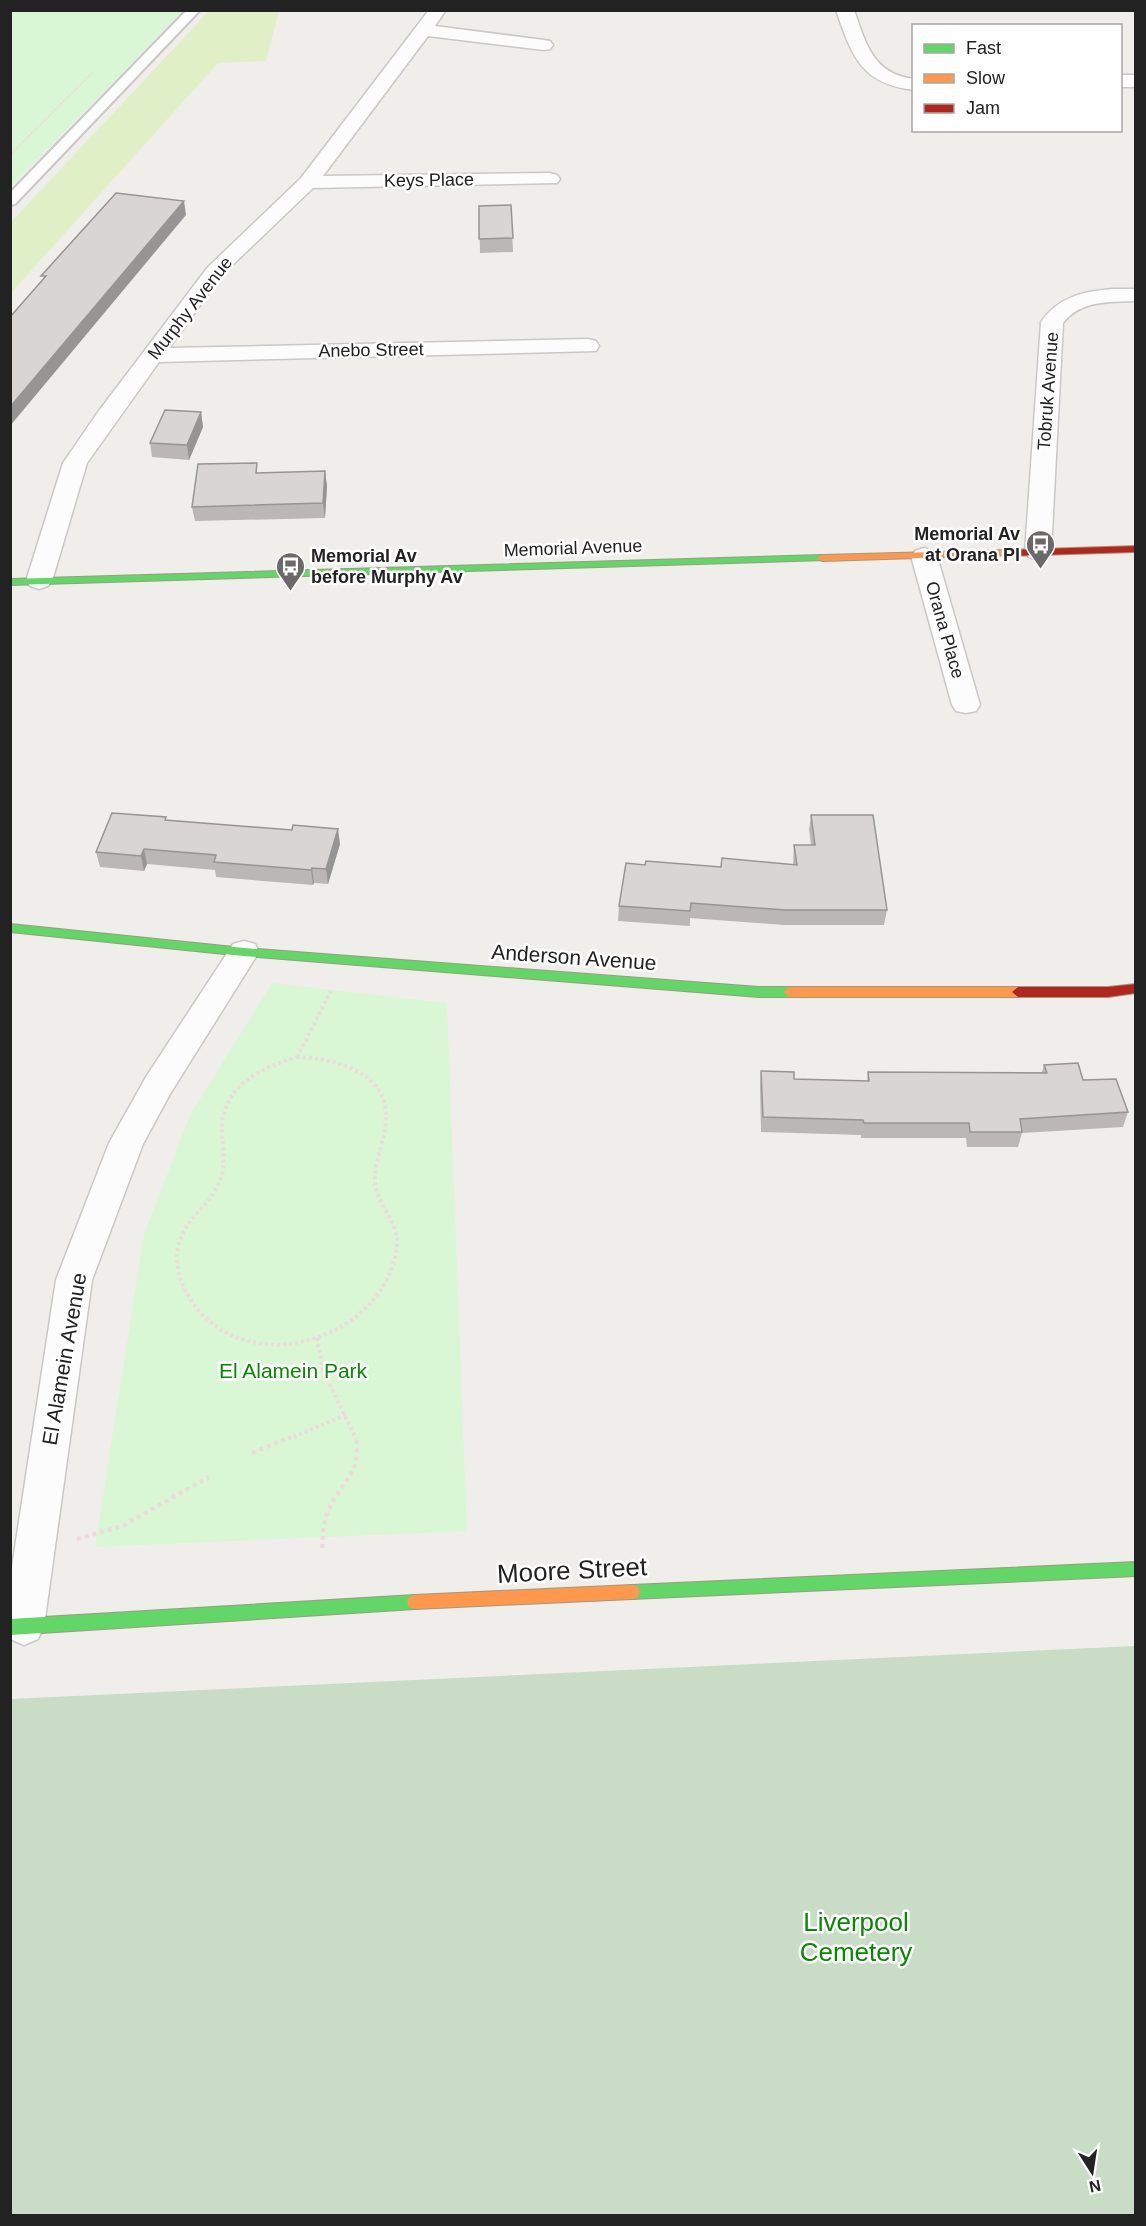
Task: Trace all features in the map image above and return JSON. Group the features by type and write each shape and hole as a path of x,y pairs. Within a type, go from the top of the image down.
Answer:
{"street":[{"name":"Murphy Avenue","path":"39,581 75,463 106,417 215,271 308,182 438,10"},
{"path":"845,10 858,44 875,72 882,78 912,85"},
{"path":"424,30 544,45"},
{"name":"Keys Place","path":"308,182 550,179"},
{"name":"Tobruk Avenue","path":"1038,552 1052,322 1059,311 1068,305 1114,295 1136,295"},
{"name":"Anebo Street","path":"153,355 588,346"},
{"name":"Memorial Avenue","path":"10,582 1136,549"},
{"name":"Orana Place","path":"924,556 966,705"},
{"name":"Anderson Avenue","path":"10,928 347,961 759,992 1108,992 1136,988"},
{"name":"El Alamein Avenue","path":"17,1626 74,1280 126,1143 158,1086 244,952"},
{"name":"Moore Street","path":"17,1626 413,1602 1136,1569"}],"lane":[{"path":"10,201 194,10"}],"path":[{"path":"297,1057 347,961"},
{"path":"297,1057 323,1057 350,1064 366,1076 379,1092 386,1110 376,1158 375,1184 398,1242 393,1269 382,1292 372,1305 343,1329 317,1338 274,1345 239,1338 213,1326 192,1305 180,1279 176,1253 184,1230 212,1197 221,1179 226,1155 222,1123 227,1102 240,1084 255,1073 273,1064 297,1057"},
{"path":"317,1338 323,1370 356,1438 357,1457 351,1477 329,1509 324,1523 322,1548"},
{"path":"252,1453 346,1416"},
{"path":"72,1540 122,1526 208,1477"}],"green space":[{"path":"10,11 183,11 11,186"},
{"path":"209,11 279,11 266,61 218,63 11,293 11,222"},
{"name":"El Alamein Park","path":"272,983 447,1003 467,1531 95,1547 144,1234 190,1115"},
{"name":"Liverpool Cemetery","path":"1135,1646 1135,2215 11,2215 11,1699"}],"building":[{"path":"116,193 184,201 10,407 10,317 46,276 41,276"},
{"path":"511,205 513,238 479,239 479,206"},
{"path":"165,410 201,412 187,445 150,443"},
{"path":"257,463 256,473 325,471 323,503 192,507 198,464"},
{"path":"112,813 166,817 165,820 292,830 293,825 338,829 326,869 312,868 311,870 214,862 216,855 144,849 141,856 96,852"},
{"path":"811,815 873,815 887,910 786,910 691,903 690,911 619,906 626,863 645,865 646,861 721,867 722,858 797,865 794,845 815,845"},
{"path":"1078,1063 1083,1080 1116,1079 1128,1112 1020,1119 1022,1132 970,1132 969,1123 864,1123 863,1120 763,1117 761,1071 794,1072 794,1079 869,1081 868,1072 1047,1073 1044,1065"}],"traffic: fast":[{"path":"10,582 822,558"},
{"path":"10,928 244,952 759,992 789,992"},
{"path":"632,1592 1136,1569"},
{"path":"10,1627 415,1602"}],"traffic: slow":[{"path":"822,558 1010,553"},
{"path":"789,992 1018,992"},
{"path":"415,1602 632,1592"}],"traffic: jam":[{"path":"1010,553 1136,549"},
{"path":"1018,992 1108,992 1136,988"}],"place":[{"name":"Memorial Av at Orana Pl","path":"1041,570"},
{"name":"Memorial Av before Murphy Av","path":"290,592"}]}
